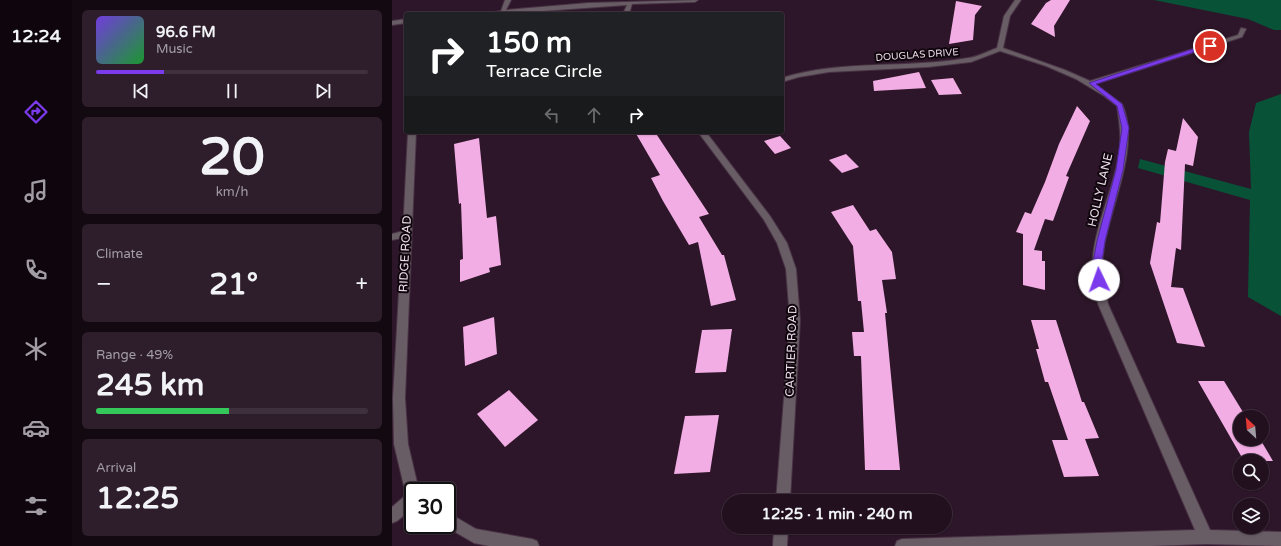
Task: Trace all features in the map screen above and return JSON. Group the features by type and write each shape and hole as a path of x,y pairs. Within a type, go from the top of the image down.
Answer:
{"street":[{"path":"508,0 503,12 695,0"},
{"path":"1000,49 1007,16 1018,0"},
{"path":"627,12 630,3"},
{"path":"392,22 404,21"},
{"path":"1092,83 1240,36 1243,28"},
{"name":"DOUGLAS DRIVE","path":"784,79 798,75 829,70 928,65 971,60 1000,49"},
{"name":"HOLLY LANE","path":"1000,49 1055,67 1092,83 1120,105 1125,128 1119,170 1101,241 1097,268 1103,304 1206,538"},
{"name":"RIDGE ROAD","path":"410,482 401,444 399,398 412,134"},
{"name":"CARTIER ROAD","path":"703,134 766,218 782,243 791,270 795,320 783,494"},
{"path":"392,237 407,233"},
{"path":"392,516 404,506"},
{"path":"456,525 474,536 532,546"},
{"path":"780,546 781,534"},
{"path":"902,546 1206,538 1281,539"}],"green space":[{"path":"1154,0 1281,0 1281,30 1274,30 1248,19"},
{"path":"1281,94 1281,316 1248,297 1250,200 1138,168 1140,159 1251,189 1249,132 1256,103"}],"building":[{"path":"1051,0 1070,0 1054,26 1055,37 1031,24 1046,3"},
{"path":"956,1 982,6 975,15 973,40 949,44"},
{"path":"919,72 926,88 874,91 873,81"},
{"path":"953,78 962,94 939,95 931,80"},
{"path":"1077,106 1090,121 1066,176 1069,177 1053,221 1045,219 1034,250 1042,251 1042,261 1045,261 1045,290 1023,285 1023,234 1016,232 1025,212 1031,214 1059,144"},
{"path":"1183,118 1198,137 1193,166 1185,164 1181,250 1176,248 1171,287 1183,288 1205,347 1177,343 1150,263 1157,222 1160,223 1165,162 1168,149 1176,151"},
{"path":"636,134 656,134 709,214 699,217 722,255 724,255 736,300 711,306 698,242 689,245 663,201 651,178 660,175"},
{"path":"780,136 791,148 775,154 764,141"},
{"path":"479,138 487,218 496,216 501,265 489,268 490,272 460,282 460,260 463,259 461,203 459,204 454,144"},
{"path":"846,154 859,167 842,173 829,160"},
{"path":"853,205 870,231 876,229 892,252 896,279 882,280 887,313 885,313 900,470 865,470 861,356 854,356 852,332 864,332 861,301 858,301 853,246 831,212"},
{"path":"494,317 497,354 465,366 463,327"},
{"path":"1031,320 1056,320 1082,402 1084,402 1099,438 1085,439 1099,476 1064,477 1052,440 1068,440 1048,382 1045,382 1036,349 1039,349"},
{"path":"732,329 726,372 695,373 702,330"},
{"path":"1198,381 1224,381 1242,410 1233,410 1233,442"},
{"path":"509,390 538,420 505,447 477,414"},
{"path":"719,415 710,472 674,474 685,416"},
{"path":"1235,446 1264,446 1269,454 1240,454"},
{"path":"1269,454 1273,461 1269,461"}],"route":[{"path":"1099,280 1097,268 1101,241 1119,170 1125,128 1124,116 1120,105 1092,83 1210,46"}]}
